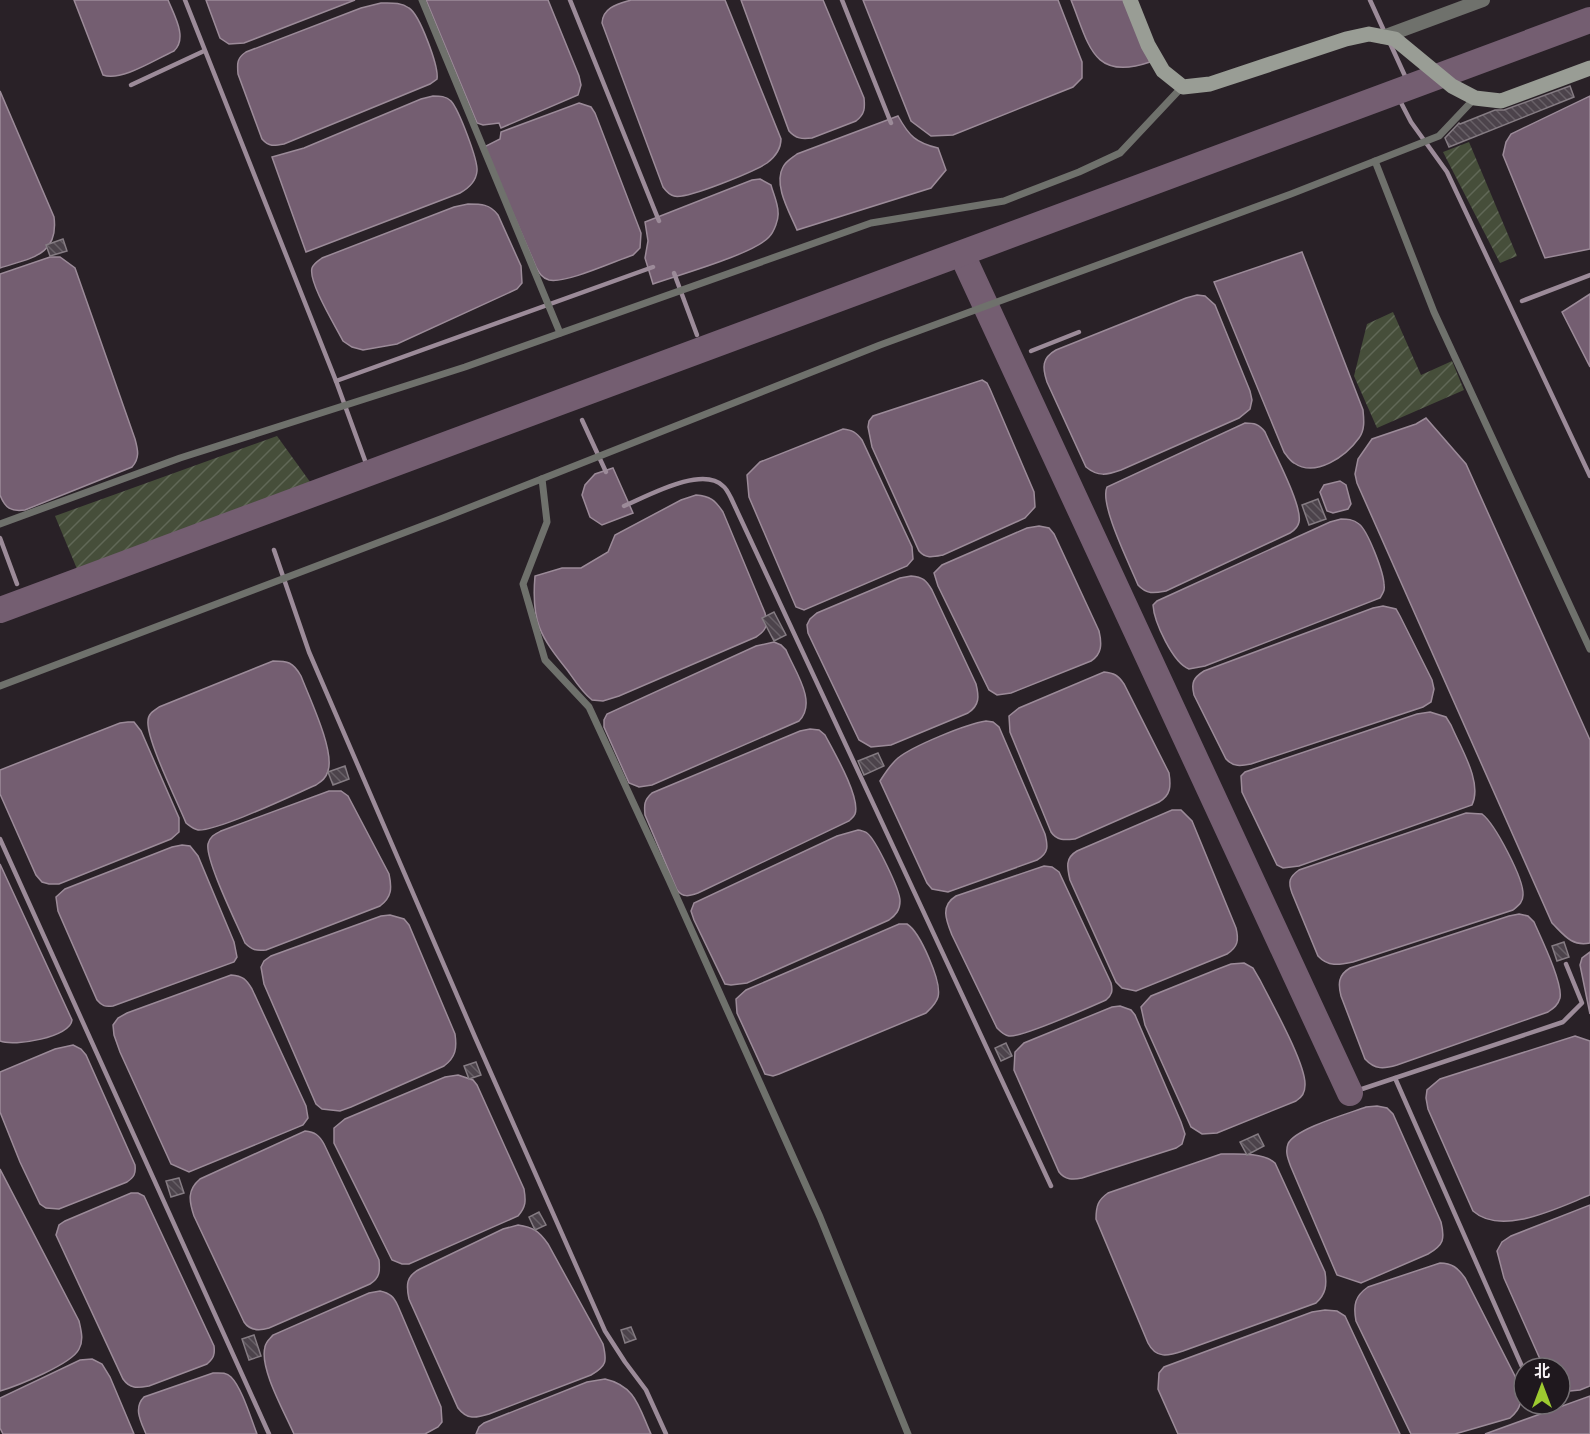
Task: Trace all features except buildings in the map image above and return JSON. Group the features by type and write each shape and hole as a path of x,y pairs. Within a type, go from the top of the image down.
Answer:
{"street":[{"path":"1130,0 1148,45 1163,71 1183,87 1210,84 1346,39 1369,34 1395,39 1452,86 1475,98 1501,101 1590,68"},
{"path":"1383,37 1483,0"}],"lane":[{"path":"422,0 560,333"},
{"path":"0,524 180,458 465,367 871,223 1004,201 1079,172 1120,153 1183,87"},
{"path":"0,686 542,479 880,345 1291,194 1439,136 1475,98"},
{"path":"1375,161 1434,312 1590,649"},
{"path":"542,479 547,522 523,584 545,660 589,707 815,1206 908,1434"}],"green space":[{"path":"1469,142 1517,256 1500,263 1443,152"},
{"path":"1393,312 1421,375 1452,361 1464,390 1377,428 1354,376 1367,324"},
{"path":"277,436 313,486 77,569 55,516"}],"shaded area":[{"path":"74,0 168,0 180,33 178,46 174,51 129,73 103,75"},
{"path":"206,0 355,0 244,43 229,44 220,38"},
{"path":"426,0 548,0 579,76 581,85 578,95 501,128 499,123 483,125 477,123"},
{"path":"631,0 725,0 781,139 779,149 770,161 735,178 692,194 674,196 666,191 602,23 608,10"},
{"path":"741,0 823,0 864,98 864,111 856,121 812,138 799,138 789,131"},
{"path":"863,0 1058,0 1082,62 1082,78 1073,87 953,135 931,136 911,121"},
{"path":"1071,0 1124,0 1150,62 1131,67 1116,67 1104,63 1089,44"},
{"path":"381,3 403,5 413,13 428,42 437,79 430,84 284,144 272,145 265,142 238,74 241,56 246,52 361,8"},
{"path":"0,91 54,217 54,230 52,240 40,253 32,258 0,268"},
{"path":"433,96 445,97 451,101 463,124 477,171 472,184 460,193 306,252 272,157 304,148"},
{"path":"1590,96 1590,249 1545,258 1503,155 1506,142 1511,134"},
{"path":"579,103 591,107 595,113 641,233 640,248 633,255 590,271 566,279 549,280 541,275 536,267 484,147 500,139 501,132"},
{"path":"898,116 914,138 938,148 946,170 931,188 797,230 781,190 780,174 786,163 797,154"},
{"path":"760,179 771,185 778,209 777,222 769,237 761,244 732,257 653,284 645,258 648,241 645,222 752,180"},
{"path":"468,204 485,205 498,215 521,266 522,283 517,289 397,344 363,350 343,341 314,283 312,268 315,263 322,258 454,207"},
{"path":"1302,252 1364,417 1361,435 1346,452 1330,463 1312,468 1294,463 1284,452 1214,282"},
{"path":"50,257 60,257 75,268 135,439 137,457 132,467 25,510 12,510 6,506 0,495 0,274"},
{"path":"1590,294 1590,367 1562,312"},
{"path":"1197,295 1205,296 1215,305 1250,391 1252,400 1250,409 1239,418 1121,470 1103,474 1090,470 1086,467 1047,382 1044,363 1048,356 1056,350"},
{"path":"982,380 990,389 1034,492 1035,507 1025,518 943,555 927,556 919,551 872,447 869,421 873,416"},
{"path":"1426,418 1466,464 1590,740 1590,943 1573,942 1552,923 1357,483 1355,474 1358,459 1372,439 1416,424"},
{"path":"1245,423 1256,424 1265,432 1296,504 1299,514 1297,527 1290,533 1166,591 1148,592 1138,585 1116,535 1107,507 1107,487"},
{"path":"843,429 854,432 862,440 912,547 913,559 907,566 804,610 796,607 749,497 747,475 760,462"},
{"path":"613,468 633,513 602,525 590,517 582,495 585,485 595,474"},
{"path":"1340,481 1346,485 1351,504 1348,509 1333,513 1327,511 1320,492 1324,485"},
{"path":"696,495 712,499 723,512 765,613 764,629 756,637 619,696 603,701 592,700 585,694 544,638 536,617 535,576 562,568 581,568 608,552 615,535 681,500"},
{"path":"1341,519 1352,520 1359,524 1371,543 1383,579 1384,590 1380,598 1205,666 1189,669 1177,659 1165,641 1157,621 1153,605 1157,601"},
{"path":"1039,526 1049,528 1054,534 1099,631 1100,648 1091,661 1011,693 997,695 989,690 938,586 934,573 942,565 1027,528"},
{"path":"911,576 924,580 932,590 976,684 978,700 975,707 968,713 891,745 871,747 859,740 808,633 807,625 817,613 900,578"},
{"path":"1383,606 1396,609 1432,680 1434,689 1431,702 1423,707 1251,764 1237,765 1226,759 1194,695 1193,684 1197,676 1204,671"},
{"path":"774,642 786,650 803,686 806,705 799,721 652,785 639,787 629,783 604,727 607,714 756,646"},
{"path":"273,661 290,663 301,676 325,738 329,762 327,773 324,779 316,785 256,812 208,829 195,829 186,823 163,771 152,742 149,716 159,707"},
{"path":"1104,672 1116,675 1124,684 1169,773 1169,790 1159,802 1075,839 1062,839 1051,832 1010,732 1009,716 1019,708"},
{"path":"1430,712 1446,717 1451,725 1473,775 1475,796 1472,805 1299,866 1283,868 1277,865 1242,792 1241,776 1245,772 1417,714"},
{"path":"986,721 993,722 999,727 1045,834 1047,849 1044,855 1037,860 948,892 932,889 927,883 880,781 893,763 905,753 953,731"},
{"path":"134,722 141,731 179,818 179,832 171,839 59,884 42,882 36,875 0,794 0,770 120,723"},
{"path":"819,730 825,735 840,762 854,797 856,807 853,817 849,821 698,893 686,896 679,893 645,815 647,798 652,793 800,731"},
{"path":"329,791 341,791 348,796 389,874 391,888 389,896 380,906 266,950 252,949 245,943 216,877 208,852 209,841 221,831"},
{"path":"1172,810 1181,810 1192,821 1236,928 1237,943 1227,954 1136,991 1122,988 1116,982 1070,880 1069,860 1077,851"},
{"path":"1466,813 1482,814 1501,840 1522,887 1523,897 1519,905 1513,910 1353,962 1334,964 1318,956 1291,889 1290,880 1293,875 1299,870"},
{"path":"858,830 871,837 892,876 900,901 896,914 889,920 747,983 725,984 694,920 691,911 694,903 837,836"},
{"path":"182,845 190,846 198,856 234,942 237,957 234,962 113,1006 102,1005 97,1000 58,911 56,897 65,889"},
{"path":"0,864 72,1020 69,1026 52,1036 17,1043 0,1041"},
{"path":"1044,866 1052,867 1059,872 1111,983 1111,993 1106,1000 1071,1015 1027,1032 1009,1036 997,1028 952,935 946,919 946,909 956,896"},
{"path":"1519,914 1528,916 1534,922 1555,972 1560,998 1554,1008 1392,1066 1376,1067 1365,1059 1340,992 1340,980 1346,971"},
{"path":"390,915 404,919 409,925 455,1034 455,1052 444,1066 351,1107 340,1111 322,1109 316,1104 264,984 261,967 264,961 271,956 381,916"},
{"path":"899,924 907,924 912,929 929,958 938,990 938,997 933,1006 926,1013 779,1074 773,1076 765,1074 737,1013 736,999 746,990"},
{"path":"1590,952 1590,1014 1580,965 1582,958"},
{"path":"1244,963 1253,968 1287,1033 1304,1075 1304,1090 1296,1101 1217,1133 1202,1134 1191,1127 1145,1025 1141,1007 1151,996 1231,964"},
{"path":"231,975 244,979 252,989 306,1106 308,1118 303,1125 189,1172 171,1164 120,1052 113,1025 118,1018 127,1013"},
{"path":"1120,1006 1131,1010 1135,1015 1181,1122 1185,1134 1182,1144 1176,1148 1082,1178 1067,1178 1059,1172 1014,1070 1015,1052 1024,1043 1112,1007"},
{"path":"1575,1036 1590,1041 1590,1195 1547,1212 1515,1221 1485,1218 1473,1211 1428,1109 1427,1090 1440,1079"},
{"path":"73,1045 86,1055 135,1165 135,1171 133,1177 127,1182 59,1209 46,1208 40,1204 0,1112 0,1072 55,1049"},
{"path":"458,1075 473,1080 477,1085 524,1189 524,1207 518,1216 409,1264 402,1264 392,1260 334,1143 334,1128 345,1119 445,1077"},
{"path":"1366,1107 1387,1108 1393,1114 1441,1222 1443,1237 1437,1248 1428,1254 1361,1283 1337,1275 1291,1167 1287,1150 1292,1138 1311,1127"},
{"path":"305,1131 316,1134 324,1144 379,1260 379,1274 370,1284 269,1328 255,1330 244,1322 194,1216 190,1201 191,1192 200,1179"},
{"path":"1221,1154 1257,1155 1275,1163 1325,1272 1325,1289 1316,1303 1183,1351 1167,1355 1159,1354 1148,1343 1096,1219 1097,1207 1108,1193"},
{"path":"0,1169 79,1321 82,1339 81,1346 74,1355 55,1368 0,1391"},
{"path":"131,1193 144,1196 214,1346 213,1358 207,1364 141,1387 131,1386 123,1379 56,1235 59,1225 65,1221"},
{"path":"1590,1205 1590,1386 1572,1391 1572,1356 1539,1356 1504,1278 1497,1251 1502,1242 1511,1236"},
{"path":"518,1225 535,1230 548,1244 603,1344 605,1355 603,1366 591,1375 489,1414 468,1416 458,1408 409,1299 408,1281 420,1269 503,1229"},
{"path":"1440,1263 1448,1264 1460,1271 1512,1370 1512,1416 1455,1434 1411,1434 1356,1321 1355,1306 1358,1297 1368,1287"},
{"path":"380,1291 391,1296 398,1306 441,1407 442,1422 425,1434 294,1434 269,1378 264,1356 266,1343 273,1335 369,1293"},
{"path":"1337,1311 1345,1316 1400,1434 1178,1434 1158,1389 1159,1373 1164,1367 1312,1312"},
{"path":"92,1359 102,1364 110,1377 134,1434 3,1434 0,1428 0,1398 80,1360"},
{"path":"213,1373 227,1374 235,1382 257,1434 146,1434 138,1410 144,1397"},
{"path":"605,1379 624,1387 630,1393 651,1434 476,1434 484,1423 587,1382"},
{"path":"1590,1396 1590,1434 1485,1434 1535,1416 1572,1416 1572,1403"}],"waterway":[{"path":"185,0 336,381 367,466"},
{"path":"570,0 659,221"},
{"path":"842,0 891,123"},
{"path":"1370,0 1385,33"},
{"path":"0,610 1590,20"},
{"path":"1389,41 1405,76"},
{"path":"131,85 204,51"},
{"path":"1396,93 1411,122 1447,172 1590,476"},
{"path":"965,261 1350,1093"},
{"path":"336,381 653,267"},
{"path":"674,273 697,335"},
{"path":"1522,301 1590,275"},
{"path":"1031,351 1079,332"},
{"path":"582,420 606,472"},
{"path":"624,506 659,490 688,481 714,480 727,491 1051,1186"},
{"path":"0,538 17,584"},
{"path":"274,550 309,652 605,1331 646,1390 666,1434"},
{"path":"0,839 269,1434"},
{"path":"1350,1093 1563,1022 1582,1003 1566,964"},
{"path":"1395,1078 1517,1356"}]}
